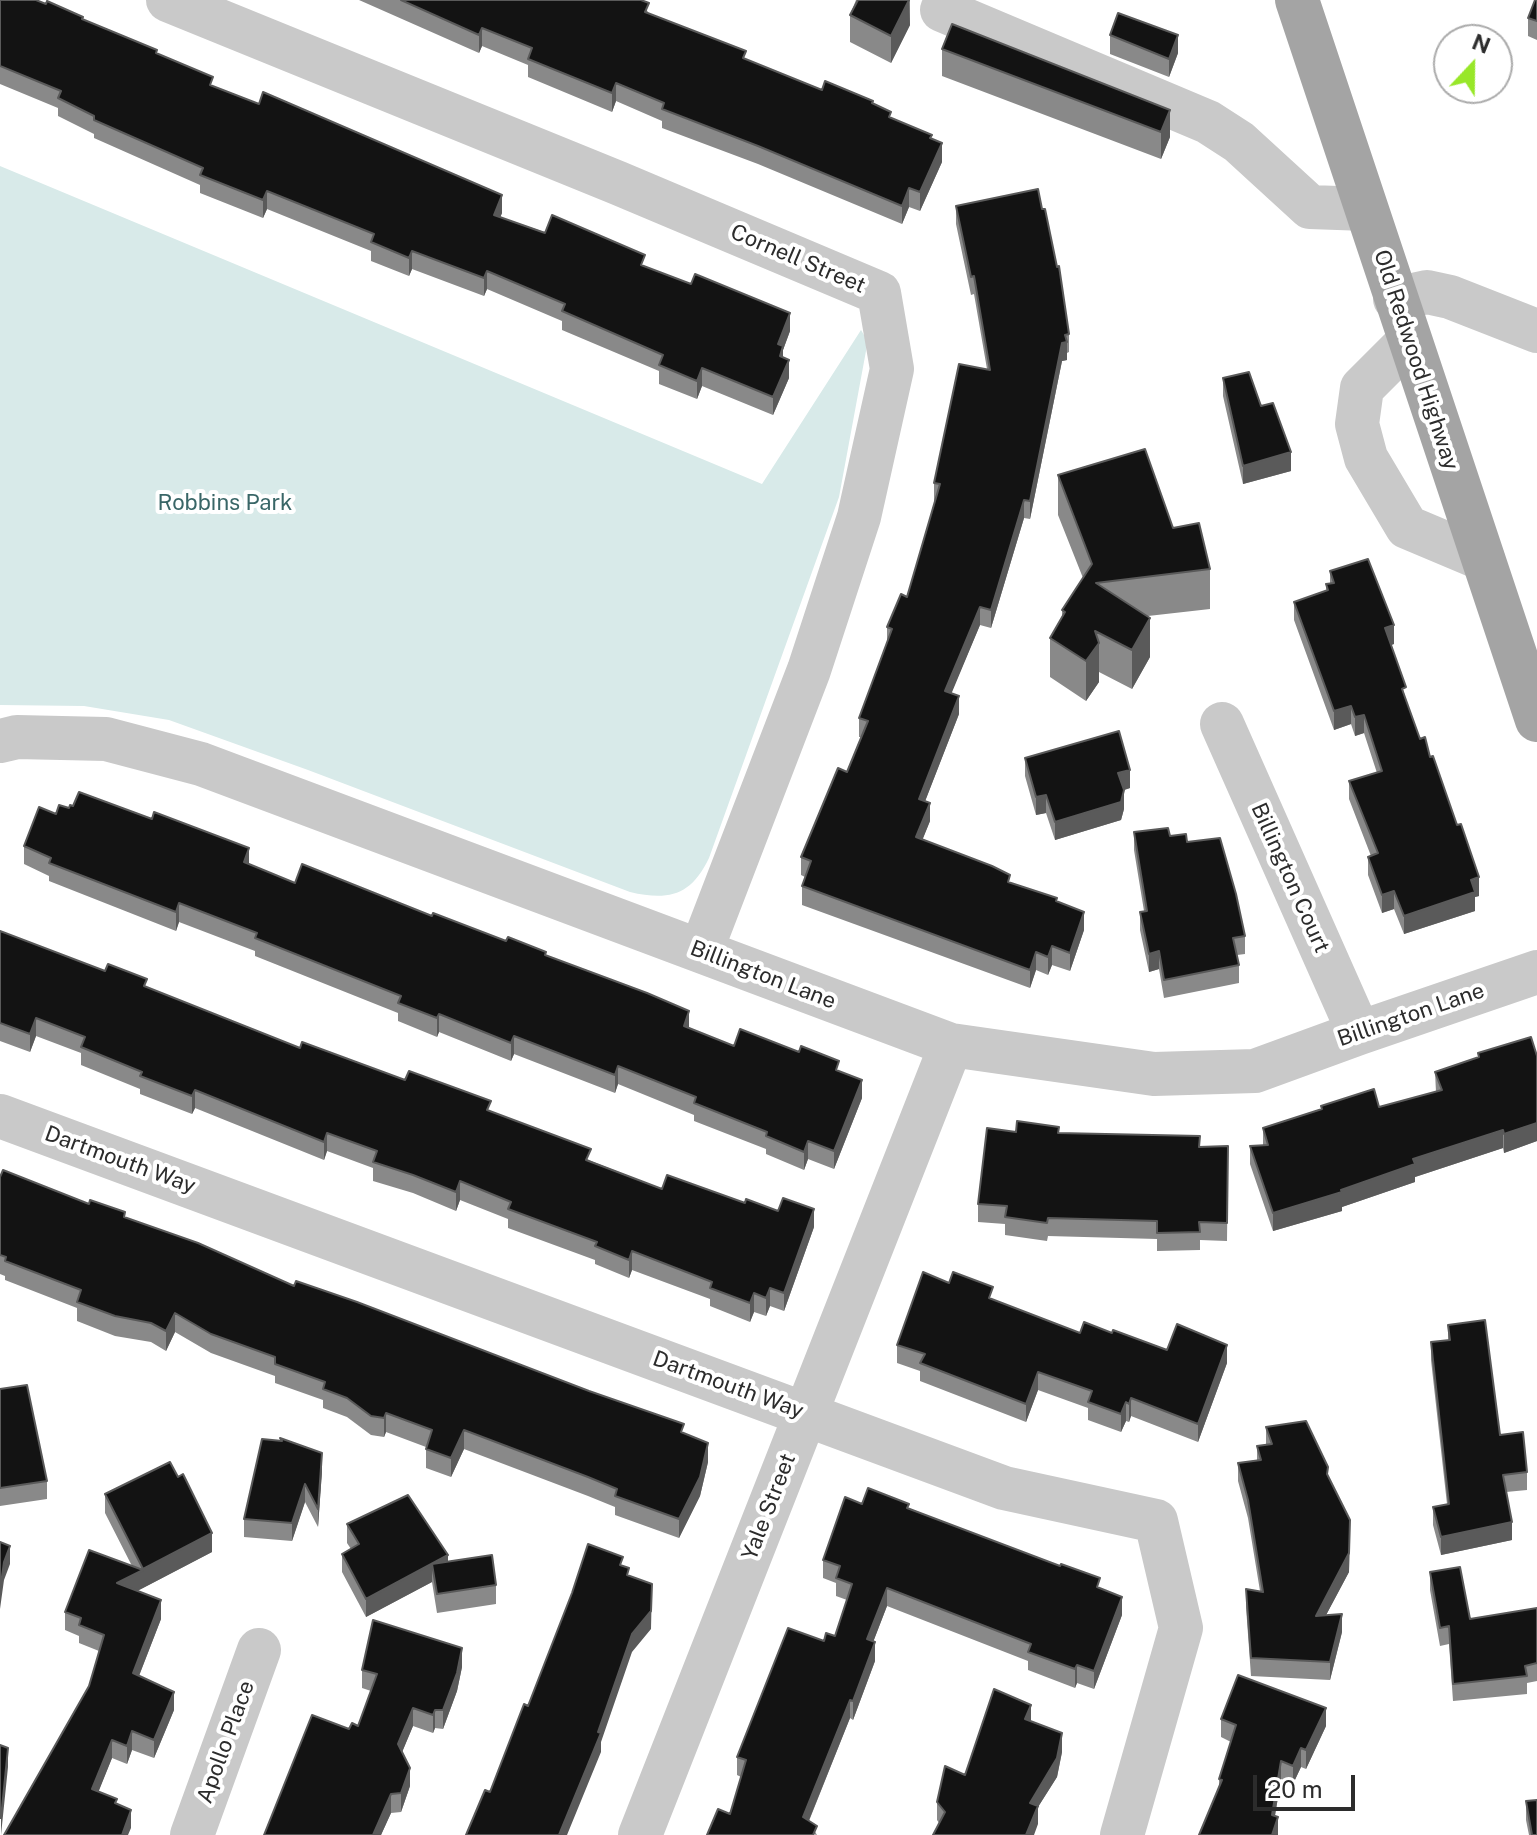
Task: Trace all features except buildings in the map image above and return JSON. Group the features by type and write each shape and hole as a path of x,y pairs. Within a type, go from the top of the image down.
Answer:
{"main road":[{"name":"Old Redwood Highway","path":"1297,0 1537,720"}],"street":[{"name":"Cornell Street","path":"168,0 879,293 892,369 859,517 809,670 701,951"},
{"path":"942,10 1208,122 1239,142 1310,207 1366,209"},
{"path":"1395,299 1427,292 1450,297 1537,331"},
{"path":"1409,341 1362,388 1357,424 1366,458 1407,527 1483,559"},
{"name":"Billington Court","path":"1222,724 1359,1033"},
{"name":"Billington Lane","path":"0,741 17,737 106,739 201,764 951,1045 1154,1074 1255,1071 1537,972"},
{"name":"Yale Street","path":"640,1835 951,1045"},
{"name":"Dartmouth Way","path":"0,1116 1004,1488 1156,1521 1181,1628 1122,1835"},
{"name":"Apollo Place","path":"192,1835 259,1650"}],"green space":[{"name":"Robbins Park","path":"0,166 762,484 861,330 867,340 866,351 839,497 709,858 694,881 677,893 667,895 630,892 169,720 84,706 0,705"}]}
